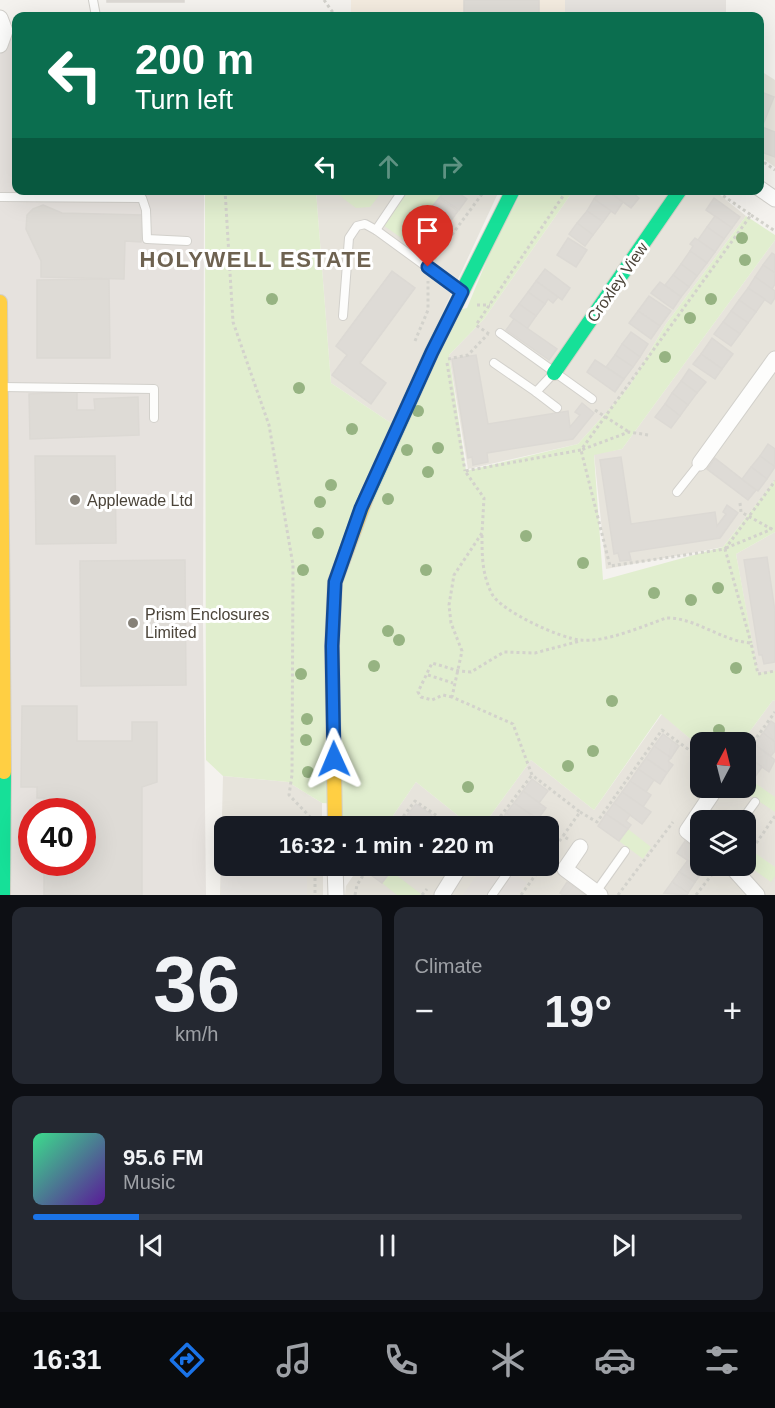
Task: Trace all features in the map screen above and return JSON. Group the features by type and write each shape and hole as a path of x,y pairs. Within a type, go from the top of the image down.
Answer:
{"street":[{"path":"335,816 332,646 335,582 361,508 442,332 510,195"},
{"name":"Croxley View","path":"554,373 677,195"},
{"path":"0,302 1,870 3,895"},
{"path":"700,463 775,360"},
{"path":"580,847 565,868 598,893"},
{"path":"335,876 336,895"},
{"path":"442,895 454,876"},
{"path":"740,876 757,895"}],"lane":[{"path":"376,230 400,195"},
{"path":"0,197 142,198 146,210 147,239 187,242"},
{"path":"343,316 349,238 357,226 365,224 462,292"},
{"path":"500,333 592,399"},
{"path":"494,363 556,408"},
{"path":"536,392 554,373"},
{"path":"1,387 154,388 153,418"},
{"path":"676,492 700,463"},
{"path":"749,810 755,802"},
{"path":"598,893 625,851"},
{"path":"492,895 505,876"}],"path":[{"path":"225,195 233,322 269,424 293,565 292,776 288,795 309,816"},
{"path":"415,341 428,310 428,267 481,195"},
{"path":"488,334 476,325 564,195"},
{"path":"722,195 775,231"},
{"path":"580,450 751,215"},
{"path":"442,332 465,471 484,498 483,566 493,596 547,631 582,641"},
{"path":"447,359 468,355 488,334 500,333"},
{"path":"592,399 596,411 629,432 648,435"},
{"path":"465,471 580,450 629,432"},
{"path":"580,450 610,566 725,549 770,530 771,527"},
{"path":"725,549 775,481"},
{"path":"740,503 741,512 775,531"},
{"path":"452,697 462,651 451,623 454,575 482,533"},
{"path":"725,549 759,674 775,671"},
{"path":"690,751 662,730 597,822 580,812 532,775 513,723 452,697 443,695 432,700 421,697 418,688 428,675 432,663 471,672 504,652 535,653 607,637 666,618 675,618 720,636 751,643"},
{"path":"428,675 453,683"},
{"path":"756,738 775,712"},
{"path":"501,816 532,775"},
{"path":"404,816 415,801 437,816"},
{"path":"559,841 580,812"},
{"path":"618,895 680,813"},
{"path":"756,844 775,816"},
{"path":"563,836 580,847"},
{"path":"315,876 315,895"},
{"path":"355,895 357,885 363,876"},
{"path":"520,895 534,876"},
{"path":"696,895 710,876"}],"shaded area":[{"path":"351,0 726,0 725,12 351,12"},
{"path":"565,0 726,0 726,12 565,12"},
{"path":"0,37 12,37 12,195 204,195 203,625 206,895 0,895"},
{"path":"764,73 775,80 775,167 764,159"},
{"path":"316,195 497,195 391,423 331,383"},
{"path":"570,195 720,195 746,216 666,324 629,387 578,444 468,469 449,355 484,319"},
{"path":"775,240 775,480 723,547 606,569 594,454 622,449"},
{"path":"775,532 775,672 758,675 736,554"},
{"path":"773,700 775,701 775,895 345,895 346,886 353,876 559,876 559,816 490,816 531,760 594,810 662,714 690,738 690,798 756,798 756,732 749,732"},
{"path":"223,776 288,782 322,803 322,816 222,816"},
{"path":"416,782 458,816 393,816"},
{"path":"220,876 323,876 323,895 220,895"},
{"path":"221,876 307,876 307,895 221,895"},
{"path":"476,876 518,876 527,883 518,895 463,895"}],"green space":[{"path":"205,195 316,195 331,383 391,423 443,313 467,308 494,243 520,195 570,195 484,319 449,355 466,471 578,444 629,387 666,324 746,216 775,235 775,240 622,449 594,455 603,580 723,547 775,480 775,532 736,554 758,673 775,671 775,701 773,700 749,732 690,732 690,739 661,714 594,810 531,760 490,816 458,816 416,782 393,816 342,816 342,804 322,803 288,782 223,776 206,760"},
{"path":"339,195 380,195 370,207 356,208"},
{"path":"400,195 441,195 407,242 383,225"},
{"path":"756,784 775,797 775,812 754,798 756,798"},
{"path":"628,829 651,847 643,859 619,841"},
{"path":"756,854 775,867 775,876 771,882 756,871"},
{"path":"387,876 398,876 421,894 397,895 382,883"}],"building":[{"path":"107,0 184,0 184,2 107,2"},
{"path":"464,0 539,0 539,12 464,12"},
{"path":"764,93 774,97 764,122"},
{"path":"764,128 775,132 775,157 764,153"},
{"path":"441,195 461,195 467,199 459,210 440,197"},
{"path":"597,195 614,195 623,202 615,214 594,199"},
{"path":"614,195 635,195 639,198 631,208"},
{"path":"439,198 458,211 450,222 431,208"},
{"path":"714,198 740,217 732,228 706,210"},
{"path":"594,199 611,211 603,222 587,211"},
{"path":"43,205 62,213 142,215 141,242 125,241 124,279 41,277 41,261 26,229 27,215 33,209"},
{"path":"431,209 450,223 443,233 424,220"},
{"path":"587,211 603,222 593,235 577,223"},
{"path":"715,216 732,228 724,239 707,227"},
{"path":"423,220 442,233 434,244 415,231"},
{"path":"577,223 593,235 585,246 569,234"},
{"path":"707,227 724,239 715,252 698,240"},
{"path":"414,231 433,245 425,256 407,242"},
{"path":"568,238 587,250 576,267 557,255"},
{"path":"695,238 715,252 707,263 690,251 693,246 690,244"},
{"path":"690,251 707,263 697,276 681,264"},
{"path":"772,253 775,255 775,273 763,265"},
{"path":"681,264 697,276 689,287 673,275"},
{"path":"763,265 775,273 775,284 772,289 755,277"},
{"path":"545,269 570,288 562,300 536,281"},
{"path":"392,271 415,288 360,363 386,383 371,404 332,375 347,355 336,346"},
{"path":"673,275 689,287 681,297 665,285"},
{"path":"755,277 775,291 775,298 771,304 748,288"},
{"path":"109,279 110,358 37,358 37,280"},
{"path":"536,281 558,297 553,303 548,299 545,304 528,292"},
{"path":"660,282 681,297 673,309 651,293"},
{"path":"748,288 765,299 756,312 739,300"},
{"path":"528,292 545,304 536,316 519,304"},
{"path":"649,296 671,311 660,326 638,311"},
{"path":"739,300 756,312 748,323 731,311"},
{"path":"519,304 536,316 527,329 510,316"},
{"path":"638,311 660,326 651,339 629,323"},
{"path":"731,311 748,323 740,334 723,322"},
{"path":"514,319 557,349 549,360 506,330"},
{"path":"723,322 740,334 731,346 714,334"},
{"path":"631,332 648,344 640,357 622,344"},
{"path":"712,338 733,354 722,369 701,354"},
{"path":"622,344 640,357 633,367 615,355"},
{"path":"701,354 722,369 715,379 693,364"},
{"path":"476,355 488,424 568,411 570,427 580,415 575,412 582,403 594,413 573,439 487,453 488,462 473,465 472,457 468,458 452,359"},
{"path":"615,355 633,367 624,379 606,367"},
{"path":"595,360 624,379 615,392 587,372"},
{"path":"689,369 706,382 697,393 681,381"},
{"path":"681,381 697,393 688,405 672,393"},
{"path":"77,392 77,410 95,410 94,399 138,397 139,435 30,439 29,394"},
{"path":"672,393 688,405 680,416 665,404"},
{"path":"665,404 680,416 671,428 655,417"},
{"path":"768,444 775,449 775,467 760,456"},
{"name":"Applewade Ltd","path":"35,456 115,456 116,543 36,544"},
{"path":"760,456 775,467 767,479 751,467"},
{"path":"621,457 631,524 715,512 717,526 726,514 723,512 727,505 738,513 720,538 629,552 631,560 620,561 618,553 614,554 600,460"},
{"path":"715,458 756,490 748,500 707,469"},
{"path":"751,467 767,479 758,491 742,479"},
{"path":"767,557 775,611 775,662 764,664 762,655 759,655 744,560"},
{"name":"Prism Enclosures Limited","path":"185,560 186,685 81,686 80,561"},
{"path":"22,706 77,706 77,741 132,741 132,722 157,722 157,782 142,787 142,895 44,895 44,876 96,876 96,798 37,798 37,787 21,787"},
{"path":"771,721 775,724 775,742 763,733"},
{"path":"763,733 775,742 775,751 771,756 756,745 756,742"},
{"path":"663,734 679,746 671,758 654,746"},
{"path":"654,746 671,758 668,761 673,765 667,773 646,758"},
{"path":"756,746 775,760 769,772 756,763"},
{"path":"646,758 667,773 660,784 638,769"},
{"path":"756,763 762,767 756,775"},
{"path":"638,769 654,780 646,792 630,781"},
{"path":"532,779 548,791 539,803 523,791"},
{"path":"630,781 651,795 643,807 622,792"},
{"path":"523,791 546,808 540,816 534,816 514,803"},
{"path":"622,792 651,812 642,824 614,803"},
{"path":"514,803 531,815 510,816 506,813"},
{"path":"614,803 630,815 626,821 631,825 628,829 606,814"},
{"path":"416,804 432,815 411,816 408,814"},
{"path":"606,814 628,829 619,841 598,826"},
{"path":"685,841 690,845 690,862 677,853"},
{"path":"688,860 690,861 690,876 699,876 695,882 679,872"},
{"path":"679,872 695,882 688,893 672,882"},
{"path":"372,876 387,876 382,883"},
{"path":"567,882 586,895 560,893"},
{"path":"672,882 688,893 687,895 664,893"}],"traffic: fast":[{"path":"366,498 432,352 510,195"},
{"path":"554,373 677,195"},
{"path":"3,895 4,772"}],"traffic: slow":[{"path":"0,302 4,772"},
{"path":"335,816 332,646 335,582 366,498"}],"place":[{"name":"Applewade Ltd","path":"75,500"},
{"name":"Prism Enclosures Limited","path":"133,623"}],"district":[{"name":"HOLYWELL ESTATE","path":"256,259"}],"route":[{"path":"334,759 332,646 335,582 361,508 462,292 428,267"}]}
